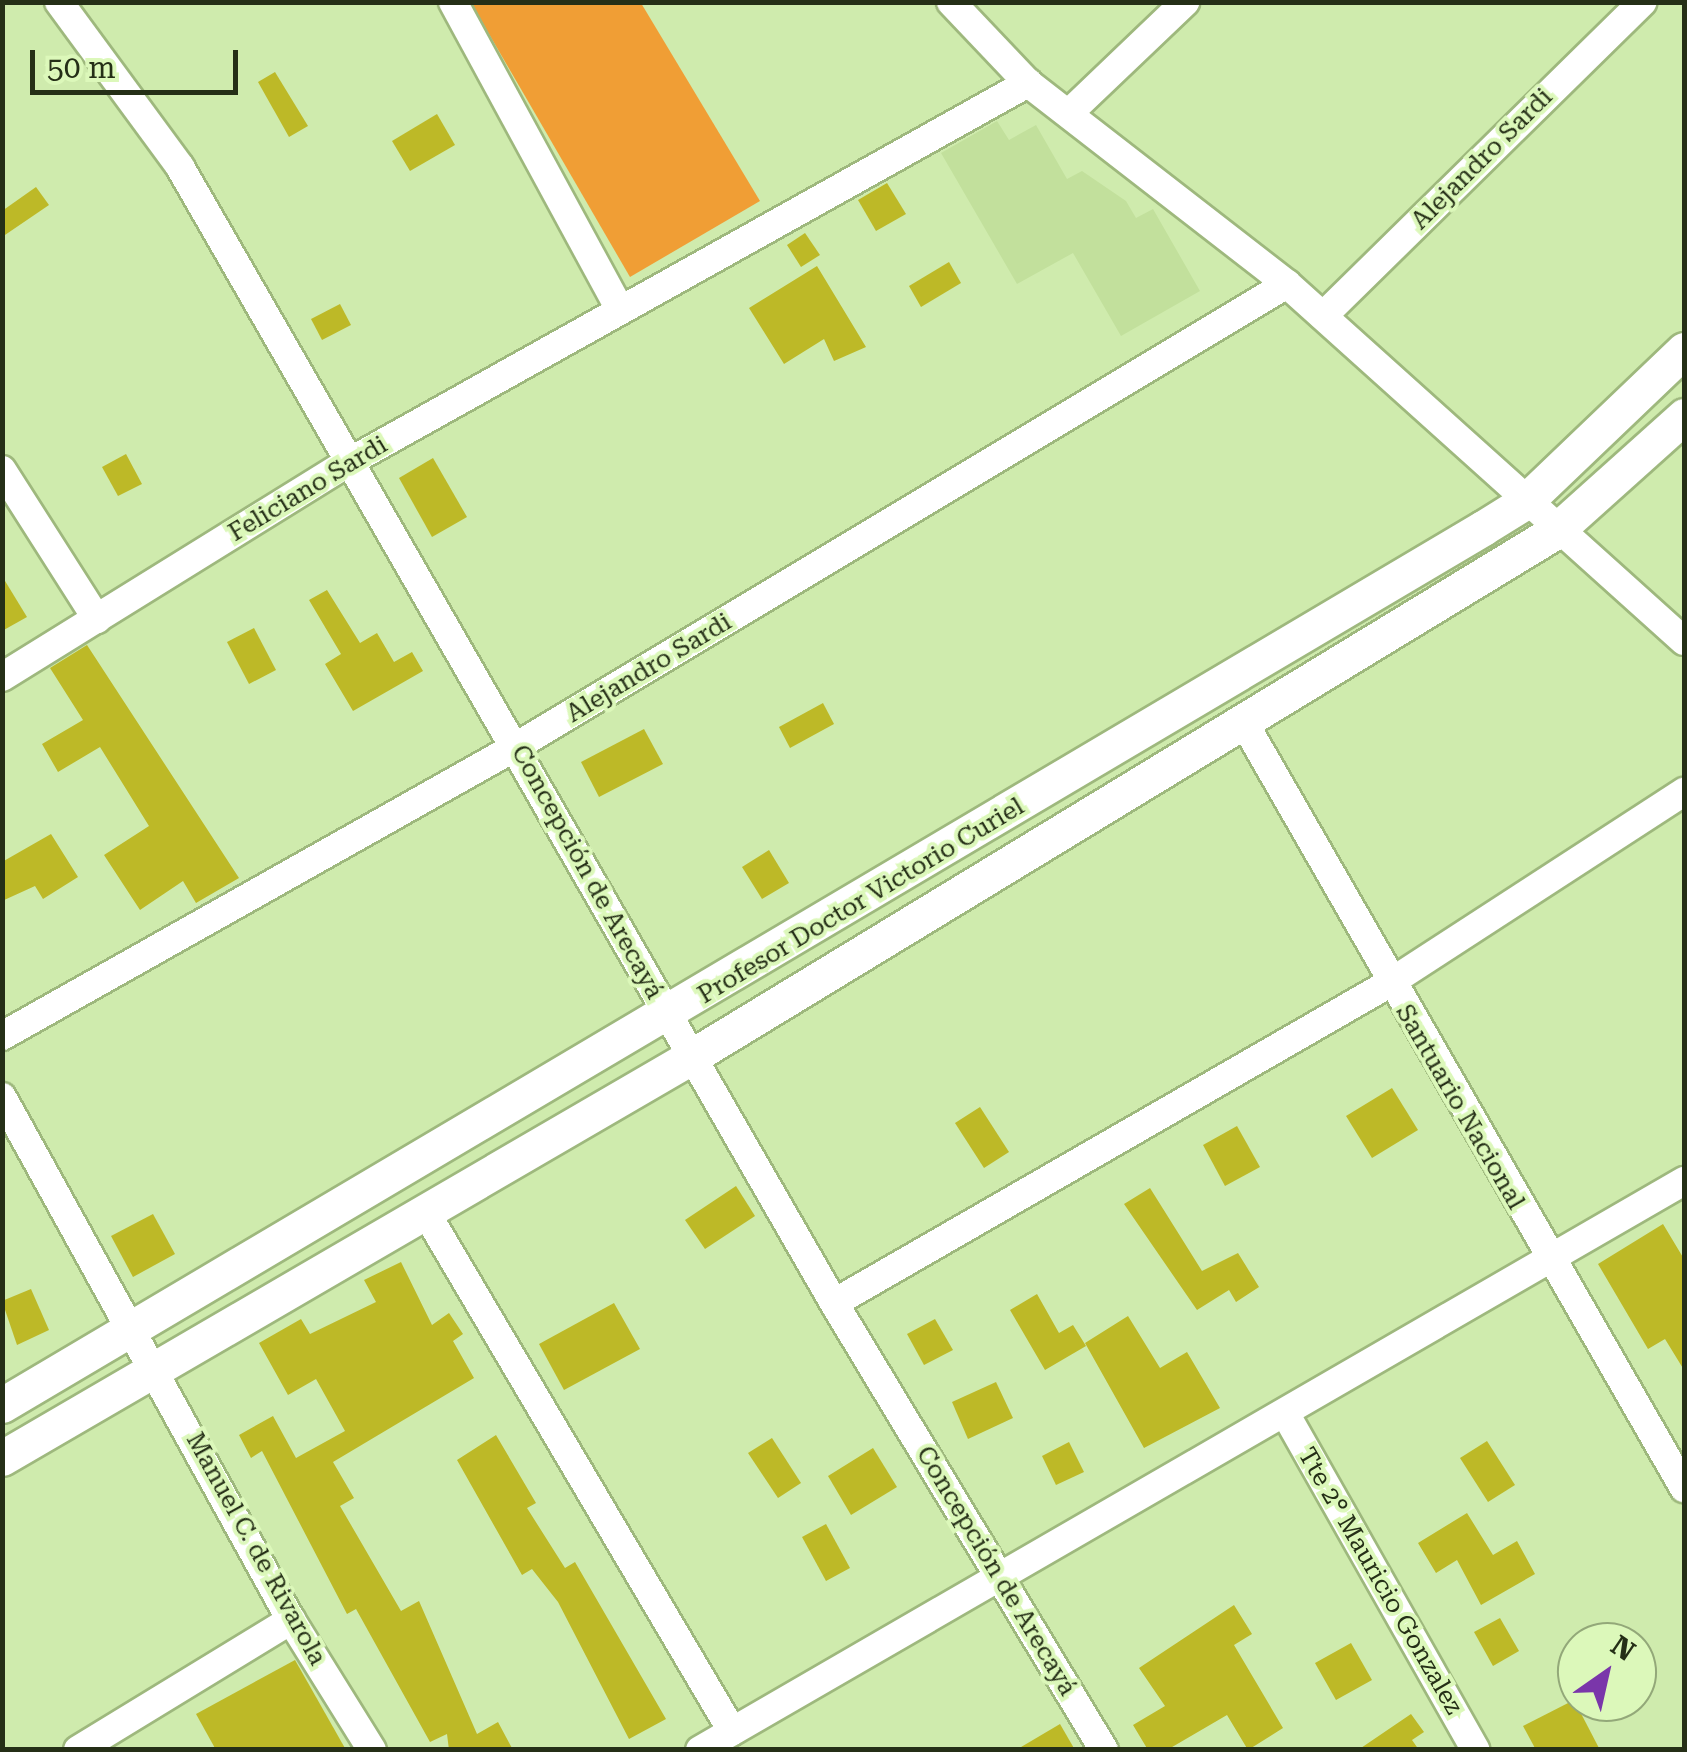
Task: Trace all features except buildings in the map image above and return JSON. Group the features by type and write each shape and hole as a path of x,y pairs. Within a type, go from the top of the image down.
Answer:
{"main road":[{"name":"Profesor Doctor Victorio Curiel","path":"2,1458 144,1348 668,1016 1525,502 1684,350"},
{"name":"Profesor Doctor Victorio Curiel","path":"2,1406 144,1348 425,1211 691,1057 1556,531 1684,416"}],"street":[{"name":"Concepción de Arecayá","path":"60,2 180,167 517,746 834,1303 1104,1750"},
{"path":"453,2 619,308"},
{"path":"951,2 1028,83 1287,284 1556,531 1684,641"},
{"path":"1070,113 1185,2"},
{"name":"Alejandro Sardi","path":"1323,316 1642,2"},
{"name":"Feliciano Sardi","path":"2,677 349,462 1028,83"},
{"name":"Alejandro Sardi","path":"2,1036 517,746 1287,284"},
{"path":"2,470 97,618"},
{"name":"Santuario Nacional","path":"1243,721 1388,984 1684,1488"},
{"path":"834,1303 1388,984 1684,792"},
{"name":"Manuel C. de Rivarola","path":"2,1097 292,1620 372,1750"},
{"path":"700,1750 1550,1263 1684,1181"},
{"path":"425,1211 732,1730"},
{"name":"Tte 2° Mauricio Gonzalez","path":"1284,1412 1476,1750"},
{"path":"78,1750 292,1620"}],"shaded area":[{"path":"471,3 641,3 760,201 630,277"},
{"path":"997,121 1009,140 1036,125 1067,179 1082,171 1126,201 1136,218 1153,209 1200,291 1121,336 1073,253 1017,284 941,153"}]}
